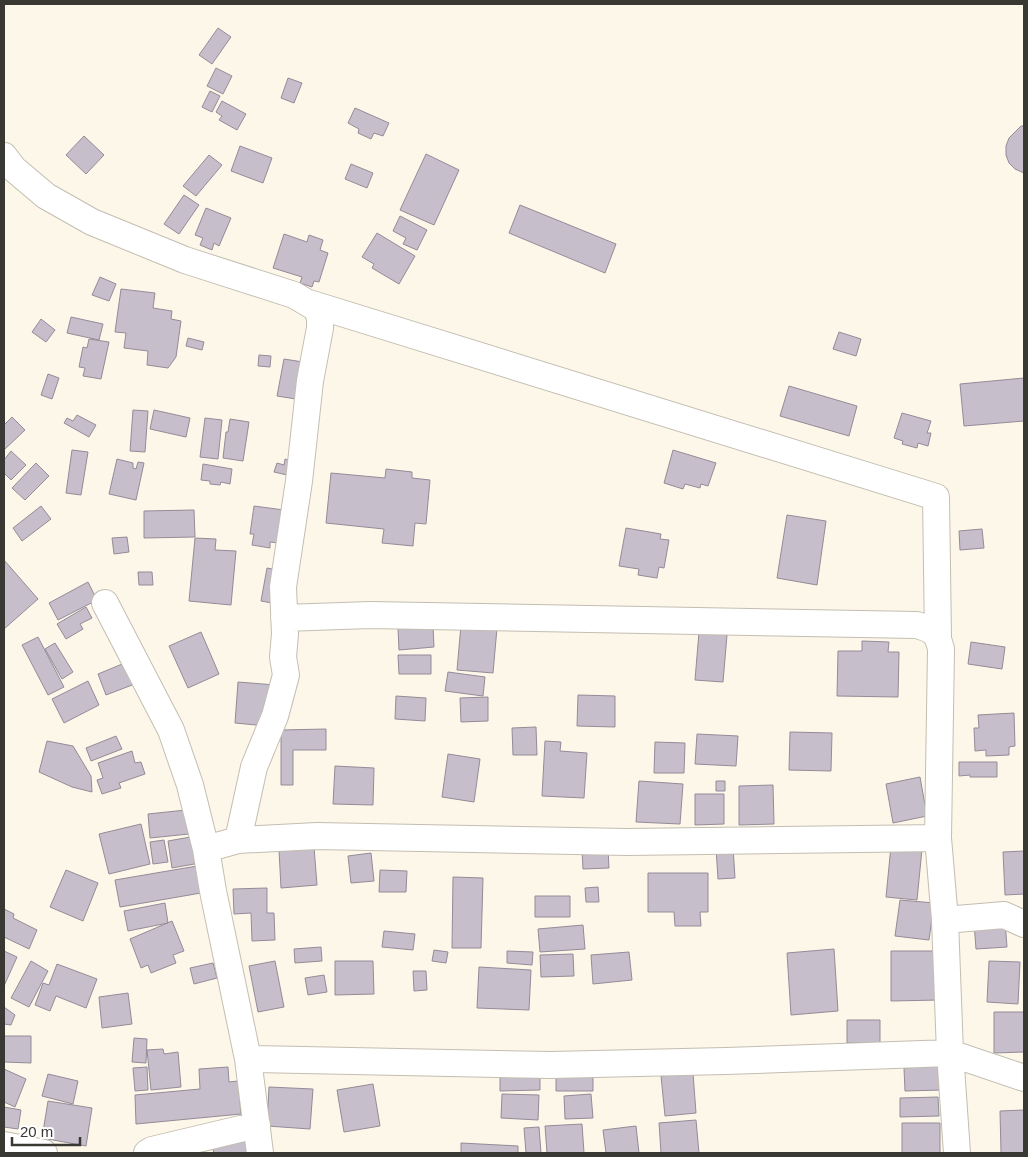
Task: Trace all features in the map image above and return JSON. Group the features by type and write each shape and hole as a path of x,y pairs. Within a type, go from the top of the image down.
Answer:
{"street":[{"path":"4,156 14,169 46,196 92,222 185,260 294,295 316,308 320,317 320,328 310,382 300,481 284,587 283,657 286,675 275,716 254,767 238,840"},
{"path":"309,303 936,496 938,637 941,649 938,838 946,920 950,1053 957,1153"},
{"path":"104,603 171,730 190,785 206,849 213,892 248,1059 260,1153"},
{"path":"284,618 370,616 916,625 930,630 938,637"},
{"path":"206,849 238,840 317,836 627,842 938,838"},
{"path":"946,920 1004,915 1024,924"},
{"path":"248,1059 551,1066 950,1053 1024,1078"},
{"path":"147,1153 152,1150 256,1125"},
{"path":"4,1146 44,1153"}],"building":[{"path":"218,28 231,37 212,64 199,55"},
{"path":"216,68 232,76 223,94 207,86"},
{"path":"288,78 302,83 294,103 281,98"},
{"path":"210,91 220,96 212,112 202,107"},
{"path":"222,101 246,114 237,130 219,120 222,116 216,112"},
{"path":"355,108 389,123 383,136 374,133 371,139 358,133 359,129 348,123"},
{"path":"1021,126 1024,126 1024,173 1015,169 1009,163 1006,155 1006,146 1009,138"},
{"path":"84,136 104,155 86,174 66,155"},
{"path":"240,146 272,158 263,183 231,171"},
{"path":"426,154 459,170 434,225 400,210"},
{"path":"209,155 222,165 196,196 183,186"},
{"path":"351,164 373,173 367,188 345,179"},
{"path":"184,195 199,205 179,234 164,224"},
{"path":"520,205 616,244 605,273 509,233"},
{"path":"206,208 231,218 219,246 214,243 212,250 200,245 203,238 195,235"},
{"path":"400,216 427,230 417,250 403,244 406,238 393,231"},
{"path":"377,233 415,256 399,284 372,268 374,264 362,257"},
{"path":"284,234 307,242 309,235 323,240 320,250 328,253 319,282 314,281 312,287 300,283 302,277 273,268"},
{"path":"100,277 116,284 109,301 92,295"},
{"path":"121,289 155,293 153,308 172,311 171,319 181,321 176,357 168,368 147,365 148,351 124,348 126,333 115,332"},
{"path":"71,317 103,324 99,340 67,333"},
{"path":"41,319 55,330 46,342 32,332"},
{"path":"839,332 861,339 856,356 833,349"},
{"path":"188,338 204,342 202,350 186,346"},
{"path":"89,339 109,342 101,379 83,376 85,368 79,367 83,347 87,348"},
{"path":"259,355 271,356 270,367 258,366"},
{"path":"284,359 303,362 296,399 277,396"},
{"path":"48,374 59,378 52,399 41,395"},
{"path":"1024,378 1024,421 964,426 960,384"},
{"path":"789,386 857,406 849,436 780,416"},
{"path":"133,410 148,411 145,452 130,451"},
{"path":"154,410 190,418 186,437 150,429"},
{"path":"902,413 931,421 927,433 931,433 928,446 918,443 917,448 902,444 903,441 894,438"},
{"path":"77,415 96,425 89,437 64,423 67,418 73,421"},
{"path":"12,417 25,430 4,450 4,425"},
{"path":"205,418 222,420 218,459 200,457"},
{"path":"230,419 249,422 243,461 223,458 226,432 228,432"},
{"path":"72,450 88,452 81,495 66,493"},
{"path":"673,450 716,463 708,486 701,484 700,488 685,484 683,489 664,483"},
{"path":"11,451 26,465 11,480 4,473 4,460"},
{"path":"117,459 133,463 133,468 136,469 138,462 144,463 136,500 109,494"},
{"path":"285,459 291,461 287,475 274,472 277,463 284,465"},
{"path":"36,463 49,476 25,500 12,488"},
{"path":"203,464 232,469 230,484 221,482 220,485 210,484 210,481 201,480"},
{"path":"386,469 412,472 412,478 430,480 426,524 415,523 413,546 382,543 384,529 326,523 331,473 385,478"},
{"path":"41,506 51,519 22,541 13,528"},
{"path":"254,506 284,510 279,543 270,542 270,548 252,545 254,534 250,534"},
{"path":"194,510 195,537 144,538 144,511"},
{"path":"787,515 826,521 817,585 777,578"},
{"path":"626,528 661,534 660,539 669,540 664,568 659,567 657,578 638,575 639,569 619,566"},
{"path":"982,529 984,548 960,550 959,531"},
{"path":"127,537 129,552 114,554 112,538"},
{"path":"195,538 216,539 215,550 236,551 231,605 189,601"},
{"path":"4,560 38,599 4,629"},
{"path":"267,568 283,571 277,604 261,601"},
{"path":"138,572 152,572 153,585 139,585"},
{"path":"88,582 97,600 58,620 49,603"},
{"path":"86,607 92,618 80,624 83,629 66,639 57,624"},
{"path":"461,625 497,628 493,673 457,670"},
{"path":"433,626 434,647 399,650 398,628"},
{"path":"201,632 219,674 188,688 169,646"},
{"path":"699,632 727,635 723,682 695,680"},
{"path":"38,637 64,687 48,695 22,645"},
{"path":"862,641 889,642 888,652 899,652 898,697 837,696 838,651 862,651"},
{"path":"971,642 1005,647 1002,669 968,664"},
{"path":"55,643 73,672 62,679 45,649"},
{"path":"398,655 431,655 431,674 399,674"},
{"path":"132,660 140,682 106,695 98,674"},
{"path":"448,672 485,677 483,696 445,691"},
{"path":"88,681 99,705 64,723 52,699"},
{"path":"238,682 275,685 267,726 235,723"},
{"path":"578,695 615,696 615,727 577,726"},
{"path":"396,696 426,698 425,721 395,719"},
{"path":"488,697 488,721 461,722 460,698"},
{"path":"1014,713 1015,746 1009,747 1009,755 986,756 986,750 975,751 974,728 979,728 978,715"},
{"path":"536,727 537,755 513,755 512,728"},
{"path":"326,729 326,750 293,750 293,785 281,785 281,730"},
{"path":"790,732 832,733 831,771 789,770"},
{"path":"697,734 738,736 736,766 695,764"},
{"path":"116,736 122,749 91,761 86,748"},
{"path":"47,741 73,746 91,776 92,792 72,787 39,772"},
{"path":"545,741 561,742 560,751 587,753 584,798 542,796"},
{"path":"655,742 685,743 684,773 654,773"},
{"path":"132,751 135,763 141,762 145,774 119,783 121,788 102,794 97,780 103,778 98,763"},
{"path":"448,754 480,759 474,802 442,797"},
{"path":"959,762 997,762 997,777 959,776"},
{"path":"335,766 374,768 373,805 333,804"},
{"path":"920,777 927,816 893,823 886,784"},
{"path":"639,781 683,784 680,824 636,822"},
{"path":"716,781 725,781 725,791 716,791"},
{"path":"773,785 774,824 739,825 739,786"},
{"path":"695,794 724,794 724,824 695,825"},
{"path":"186,810 189,834 150,838 148,814"},
{"path":"141,824 150,864 109,874 99,834"},
{"path":"196,836 200,863 172,868 168,841"},
{"path":"164,840 168,862 153,864 150,842"},
{"path":"891,846 922,849 917,900 886,897"},
{"path":"314,847 317,885 281,888 279,850"},
{"path":"733,847 735,878 718,879 716,848"},
{"path":"608,849 609,868 583,869 582,850"},
{"path":"1024,851 1024,894 1005,895 1003,852"},
{"path":"371,853 374,881 351,883 348,856"},
{"path":"197,866 201,893 120,907 115,880"},
{"path":"66,870 98,883 83,921 50,907"},
{"path":"380,870 407,871 406,892 379,892"},
{"path":"648,873 708,873 708,912 700,912 701,926 675,926 674,912 648,912"},
{"path":"453,877 483,878 481,948 452,948"},
{"path":"598,887 599,902 586,902 585,888"},
{"path":"267,888 267,913 274,913 275,940 252,941 251,913 234,914 233,889"},
{"path":"535,896 570,896 570,917 535,917"},
{"path":"900,900 934,903 929,940 895,936"},
{"path":"165,903 168,923 128,931 124,911"},
{"path":"4,909 14,914 13,918 37,930 29,949 4,937"},
{"path":"172,921 184,951 173,955 176,963 151,973 148,965 141,968 130,939"},
{"path":"1005,921 1007,947 976,949 974,923"},
{"path":"583,925 585,949 540,952 538,929"},
{"path":"384,931 415,934 413,950 382,947"},
{"path":"321,947 322,961 295,963 294,949"},
{"path":"834,949 838,1011 791,1015 787,953"},
{"path":"434,950 448,952 446,963 432,961"},
{"path":"4,951 17,957 4,986"},
{"path":"507,951 533,952 532,965 507,963"},
{"path":"891,951 939,951 940,1000 891,1001"},
{"path":"629,952 632,980 593,984 591,955"},
{"path":"573,954 574,976 541,977 540,955"},
{"path":"31,961 48,971 29,1007 11,998"},
{"path":"275,961 284,1007 258,1012 249,966"},
{"path":"335,961 373,961 374,994 335,995"},
{"path":"989,961 1020,962 1018,1004 987,1002"},
{"path":"213,963 217,978 194,984 190,968"},
{"path":"57,964 97,979 86,1008 56,996 50,1011 35,1005 43,983 49,985"},
{"path":"479,967 531,970 529,1010 477,1008"},
{"path":"413,971 426,971 427,990 414,991"},
{"path":"324,975 327,992 308,995 305,978"},
{"path":"128,993 132,1024 102,1028 99,997"},
{"path":"4,1007 15,1015 11,1025 4,1024"},
{"path":"994,1012 1024,1012 1024,1052 994,1053"},
{"path":"847,1020 880,1020 880,1043 847,1043"},
{"path":"4,1036 31,1036 31,1063 4,1062"},
{"path":"134,1038 147,1039 146,1063 132,1062"},
{"path":"163,1049 164,1054 178,1052 181,1087 151,1090 147,1050"},
{"path":"941,1066 942,1090 905,1091 904,1068"},
{"path":"147,1067 148,1090 135,1091 133,1068"},
{"path":"228,1067 229,1082 238,1081 241,1114 136,1124 135,1095 200,1089 199,1069"},
{"path":"4,1069 26,1079 15,1107 4,1102"},
{"path":"693,1073 696,1113 665,1116 661,1076"},
{"path":"48,1074 78,1081 73,1104 42,1096"},
{"path":"540,1074 540,1090 500,1091 500,1075"},
{"path":"556,1075 593,1075 593,1091 556,1091"},
{"path":"373,1084 380,1126 344,1132 337,1090"},
{"path":"269,1087 313,1089 310,1129 267,1126"},
{"path":"502,1094 539,1095 538,1120 501,1118"},
{"path":"591,1094 593,1118 565,1119 564,1096"},
{"path":"938,1097 939,1116 900,1117 900,1098"},
{"path":"48,1101 92,1108 86,1146 42,1138"},
{"path":"4,1107 21,1110 18,1129 4,1127"},
{"path":"1024,1110 1024,1153 1001,1153 1000,1111"},
{"path":"696,1120 699,1153 661,1153 659,1123"},
{"path":"902,1123 940,1123 940,1153 902,1153"},
{"path":"582,1124 584,1153 547,1153 545,1126"},
{"path":"636,1126 639,1153 606,1153 603,1130"},
{"path":"539,1127 541,1153 526,1153 524,1128"},
{"path":"244,1134 249,1153 214,1153 211,1143"},
{"path":"461,1143 518,1146 518,1153 461,1153"}]}
